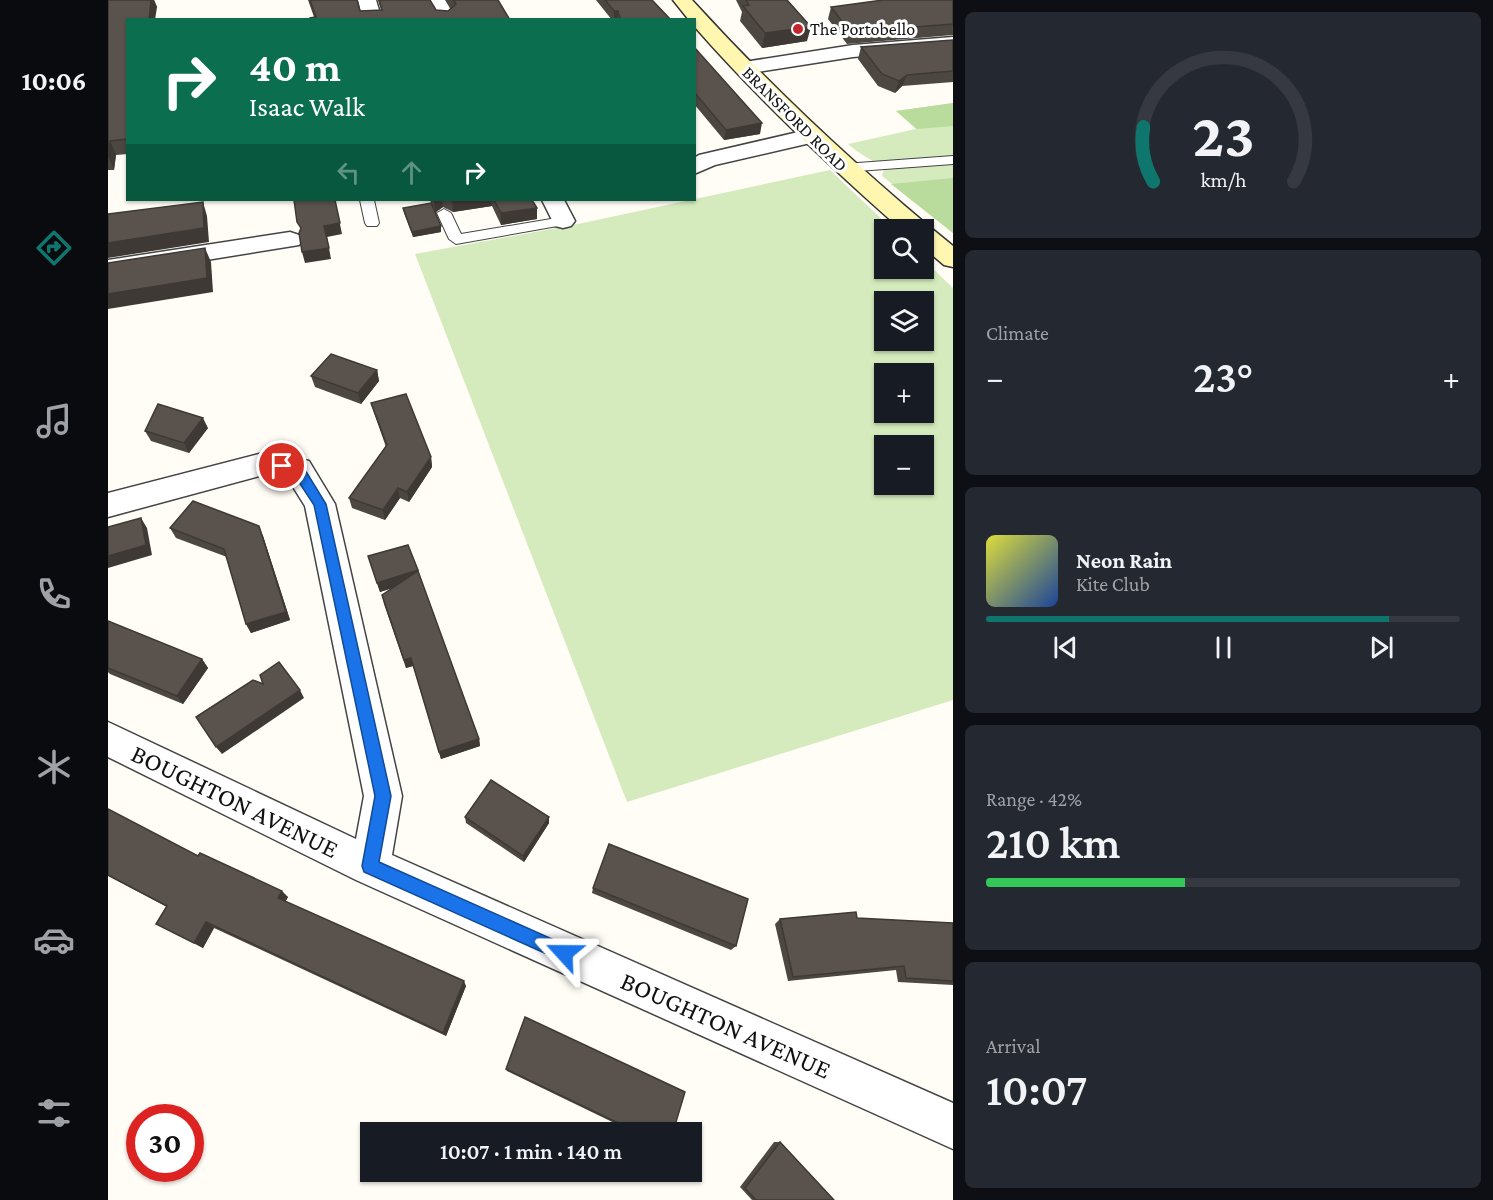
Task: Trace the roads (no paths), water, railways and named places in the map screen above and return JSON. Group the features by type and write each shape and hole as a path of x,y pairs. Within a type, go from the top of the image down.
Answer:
{"main road":[{"name":"BRANSFORD ROAD","path":"682,0 744,68 811,136 844,168 904,219"},
{"path":"934,243 953,259"}],"street":[{"path":"367,0 372,18"},
{"path":"744,68 853,51 953,43"},
{"path":"696,165 707,160 811,136"},
{"path":"108,268 290,240"},
{"path":"108,505 267,463 297,469 320,504 383,796 370,866"},
{"name":"BOUGHTON AVENUE","path":"108,739 370,866 953,1126"}],"lane":[{"path":"844,168 953,160"},
{"path":"367,201 372,223"},
{"path":"444,213 456,239 562,206"}],"place":[{"name":"The Portobello","path":"798,29"}]}
